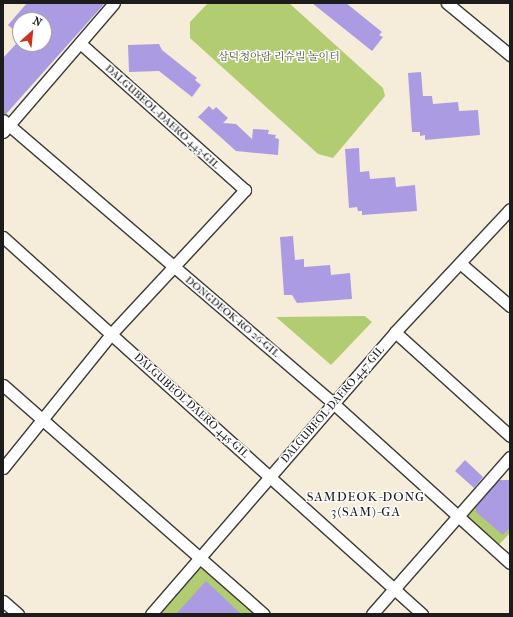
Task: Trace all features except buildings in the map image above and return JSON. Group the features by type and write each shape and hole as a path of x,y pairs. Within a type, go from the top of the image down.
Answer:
{"street":[{"path":"5,126 114,3"},
{"path":"447,3 510,55"},
{"name":"DALGUBEOL-DAERO 443-GIL","path":"80,43 245,190 172,266"},
{"name":"DONGDEOK-RO 26-GIL","path":"5,126 334,404 510,563"},
{"name":"DALGUBEOL-DAERO 447-GIL","path":"151,614 396,332 510,209"},
{"path":"3,238 111,334"},
{"path":"460,263 510,306"},
{"path":"3,468 111,334 172,266"},
{"path":"396,332 510,436"},
{"name":"DALGUBEOL-DAERO 445-GIL","path":"111,334 270,477"},
{"path":"3,385 264,614"},
{"path":"372,614 510,457"},
{"path":"270,477 422,614"},
{"path":"3,601 18,614"}],"green space":[{"name":"삼덕청아람 리슈빌 놀이터","path":"208,3 289,3 383,88 385,96 333,158 318,154 190,38 190,22"},
{"path":"365,316 372,322 331,365 276,317"},
{"path":"491,479 510,496 510,533 495,549 458,516"},
{"path":"200,558 264,614 151,614"}],"district":[{"name":"SAMDEOK-DONG 3(SAM)-GA","path":"366,506"}]}
